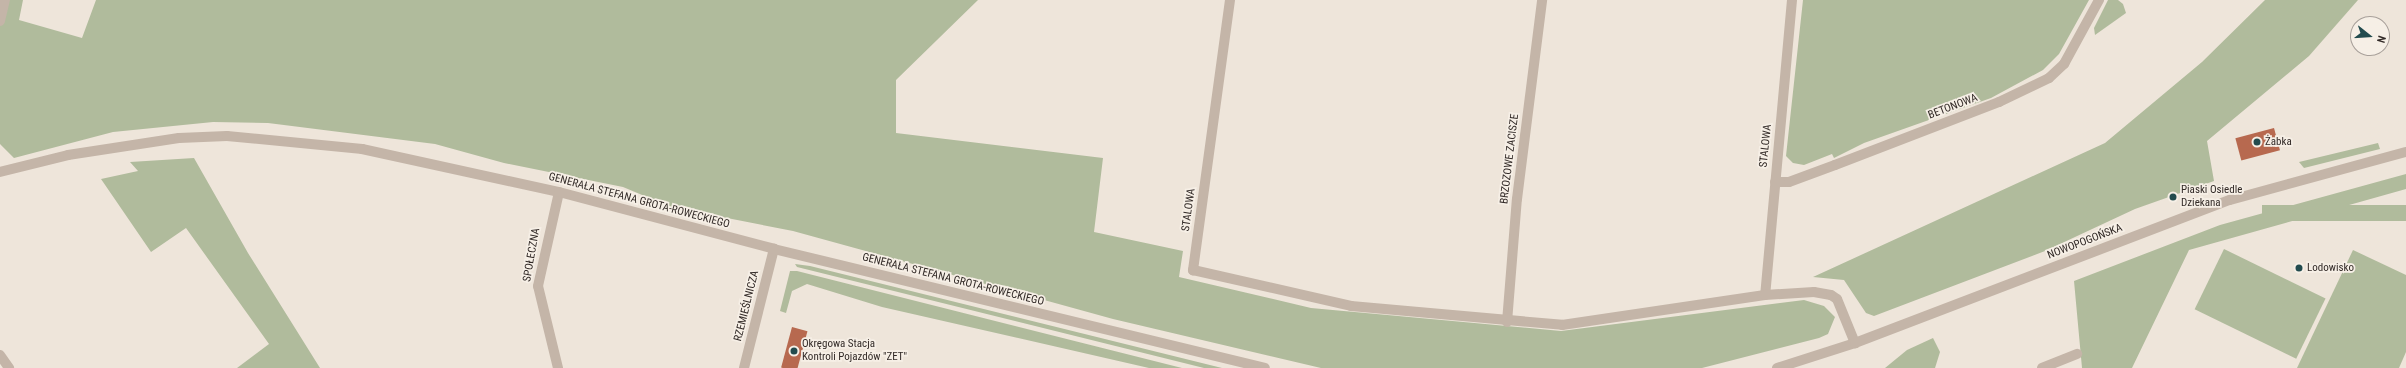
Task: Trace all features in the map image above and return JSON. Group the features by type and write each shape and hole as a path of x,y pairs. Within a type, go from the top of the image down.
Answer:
{"street":[{"path":"0,21 5,0"},
{"name":"STALOWA","path":"1230,0 1193,270 1344,304 1506,322"},
{"name":"BRZOZOWE ZACISZE","path":"1506,322 1517,199 1542,0"},
{"name":"STALOWA","path":"1765,295 1792,0"},
{"name":"BETONOWA","path":"1775,182 1789,182 1850,160 1999,102 2049,78 2064,64 2099,0"},
{"name":"GENERAŁA STEFANA GROTA-ROWECKIEGO","path":"0,172 68,155 180,138 227,136 362,149 559,192 774,249 1264,368"},
{"name":"NOWOPOGOŃSKA","path":"1777,368 1855,343 2230,200 2406,152"},
{"name":"SPOŁECZNA","path":"558,368 538,286 559,192"},
{"name":"RZEMIEŚLNICZA","path":"744,368 774,249"},
{"path":"1506,322 1562,325 1765,295 1814,292 1831,295 1837,300 1855,343"},
{"path":"2042,368 2077,354"},
{"path":"0,355 10,368"}],"green space":[{"path":"0,0 23,0 19,20 82,38 96,0 978,0 896,80 896,133 1103,158 1094,232 1183,251 1179,277 1311,308 1561,331 1804,300 1824,306 1835,317 1828,334 1819,338 1702,368 1321,368 1113,319 793,231 671,207 623,187 504,163 435,144 268,123 213,122 113,132 14,158 0,144"},
{"path":"1803,0 2089,0 2059,54 2043,70 1991,98 1864,143 1834,158 1832,154 1804,165 1793,163 1786,156"},
{"path":"2108,0 2118,0 2123,4 2126,13 2095,35 2094,28"},
{"path":"2265,0 2358,0 2309,56 2207,141 2214,181 2135,209 2045,251 1874,316 1866,313 1844,280 1813,277 2105,143 2202,62"},
{"path":"2378,143 2380,149 2304,168 2299,162"},
{"path":"194,158 248,253 320,368 237,368 269,344 186,228 151,252 101,179 138,171 130,162"},
{"path":"2406,174 2406,189 2189,250 2132,368 2082,368 2074,281 2220,225"},
{"path":"2262,205 2406,205 2406,221 2262,221"},
{"path":"2224,249 2326,299 2296,359 2195,309"},
{"path":"2353,250 2406,275 2406,352 2399,368 2297,368"},
{"path":"795,264 810,266 1222,368 1204,368 797,267"},
{"path":"790,271 797,271 1182,368 1149,368 882,307 807,284 792,291 786,313 780,311"},
{"path":"1933,338 1940,352 1935,368 1885,368 1907,350"}],"building":[{"name":"Żabka","path":"2274,128 2280,150 2241,161 2235,138"},
{"name":"Okręgowa Stacja Kontroli Pojazdów \"ZET\"","path":"792,327 807,331 798,368 781,368"}],"place":[{"name":"Żabka","path":"2257,142"},
{"name":"Piaski Osiedle Dziekana","path":"2173,197"},
{"name":"Lodowisko","path":"2299,268"},
{"name":"Okręgowa Stacja Kontroli Pojazdów \"ZET\"","path":"794,351"}]}
